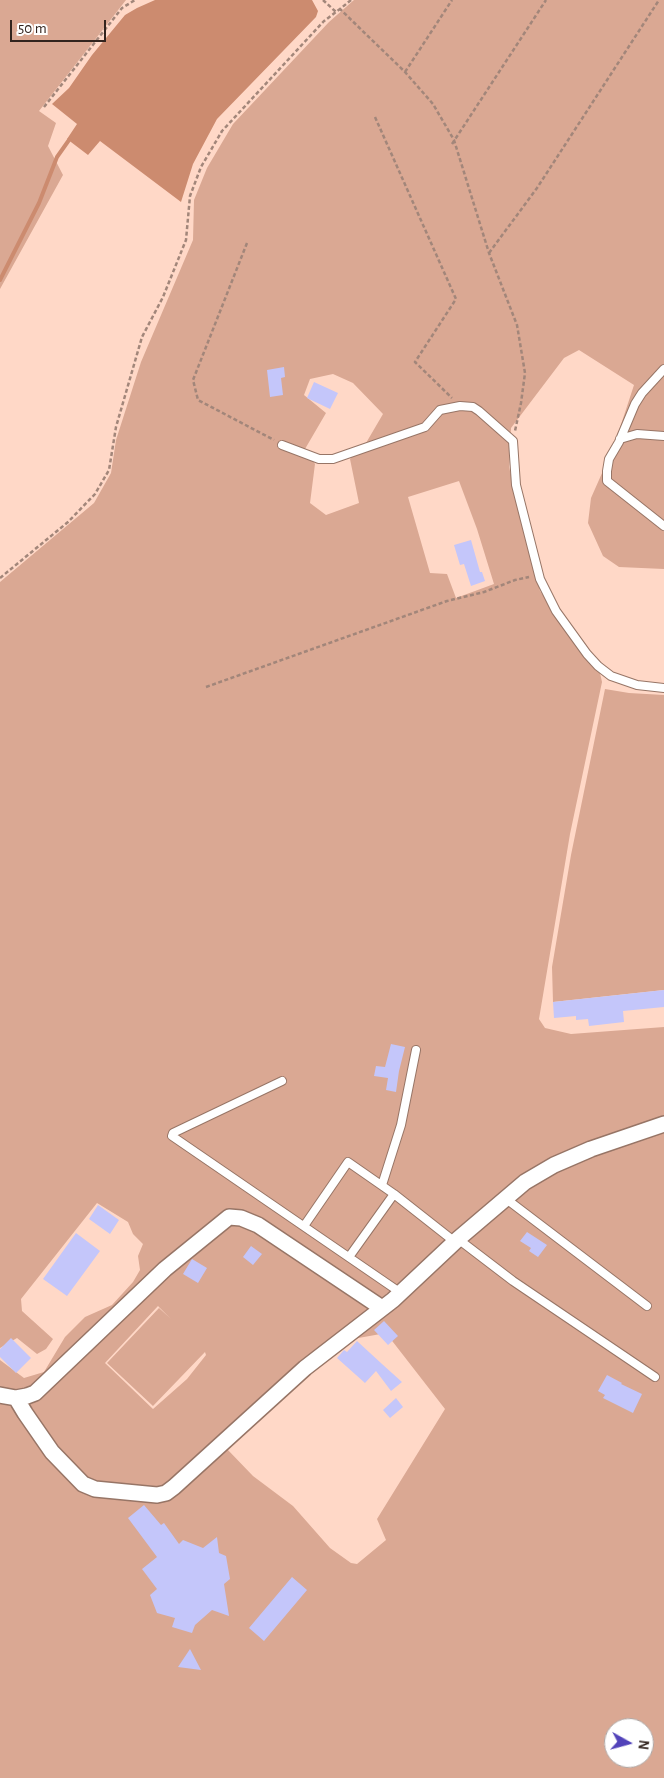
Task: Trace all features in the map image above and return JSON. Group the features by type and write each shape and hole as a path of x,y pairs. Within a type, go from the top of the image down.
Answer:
{"street":[{"path":"16,1398 52,1452 83,1484 95,1489 157,1495 166,1493 305,1368 382,1308 525,1182 554,1165 591,1149 664,1124"},
{"path":"0,1395 16,1398 35,1393 165,1269 229,1217 241,1218 258,1225 382,1308"}],"lane":[{"path":"664,369 642,393 610,459 607,471 607,481 664,526"},
{"path":"282,445 319,459 333,459 425,427 440,410 460,406 473,407 513,441 516,485 540,578 556,611 576,640 598,666 621,680 637,685 664,688"},
{"path":"620,439 636,434 664,436"},
{"path":"382,1186 401,1125 416,1050"},
{"path":"282,1081 173,1133 172,1136 400,1292"},
{"path":"304,1226 348,1162 456,1241 655,1378"},
{"path":"349,1257 394,1194"},
{"path":"506,1198 647,1306"}],"path":[{"path":"44,107 122,8 135,0"},
{"path":"323,0 336,12"},
{"path":"0,578 68,522 95,494 109,470 116,427 142,337 163,297 186,240 190,196 201,167 222,131 324,21 351,0"},
{"path":"405,72 452,0"},
{"path":"452,144 546,0"},
{"path":"489,253 537,188 659,0"},
{"path":"340,9 405,72 433,104 454,140 489,253 517,325 525,373 522,403 513,441"},
{"path":"375,117 456,300 414,362 460,406"},
{"path":"247,243 193,380 198,400 282,445"},
{"path":"206,687 447,601 484,592 528,577 540,578"}],"shaded area":[{"path":"0,0 126,0 39,111 56,123 48,146 63,175 0,289"},
{"path":"155,0 312,0 318,11 316,17 217,119 193,164 181,202 100,141 88,155 67,139 77,124 52,104 69,88 92,55 125,15"},
{"path":"354,0 664,0 664,569 619,567 603,556 588,523 591,498 614,446 634,385 579,350 564,358 511,428 509,467 540,591 580,650 600,673 602,682 570,834 539,1019 545,1028 571,1034 664,1027 664,1778 0,1778 0,1360 24,1378 44,1372 65,1337 85,1317 112,1305 133,1282 140,1270 138,1256 143,1244 133,1234 128,1222 97,1203 21,1299 22,1311 53,1339 46,1349 37,1354 17,1338 0,1348 0,582 94,503 111,473 116,440 141,362 193,240 194,200 207,168 233,124 329,22","holes":["333,374 353,383 383,414 366,443 350,459 359,503 326,515 310,503 315,464 305,449 326,413 304,395 310,379","459,481 477,529 494,584 456,598 447,574 430,573 408,497","158,1306 171,1319 159,1308 107,1363 153,1406 205,1352 206,1355 187,1379 153,1409 105,1363","386,1333 445,1409 377,1519 386,1540 357,1564 351,1563 330,1548 293,1506 253,1476 227,1449 318,1366 353,1339"]},
{"path":"605,689 629,693 664,695 664,990 553,1002 552,967 571,855"}],"building":[{"path":"284,367 285,377 281,378 283,395 270,397 267,370"},
{"path":"314,382 338,393 330,409 307,398"},
{"path":"471,540 480,572 482,572 485,581 471,586 464,564 460,565 454,545"},
{"path":"664,990 664,1007 623,1011 624,1022 589,1026 588,1019 576,1020 576,1016 554,1018 553,1002"},
{"path":"391,1044 405,1047 396,1092 386,1090 388,1078 374,1076 376,1066 385,1067"},
{"path":"98,1205 119,1220 110,1234 89,1219"},
{"path":"527,1232 547,1245 538,1257 529,1251 531,1248 520,1241"},
{"path":"76,1233 100,1251 67,1296 43,1279"},
{"path":"251,1246 262,1254 253,1265 243,1257"},
{"path":"192,1259 207,1268 198,1283 183,1274"},
{"path":"384,1321 398,1336 388,1345 374,1330"},
{"path":"11,1338 31,1358 16,1373 0,1357 0,1349"},
{"path":"357,1341 402,1382 391,1391 376,1371 365,1383 337,1358 344,1350 347,1352"},
{"path":"607,1375 642,1394 633,1413 603,1398 605,1395 598,1391"},
{"path":"396,1398 403,1407 390,1418 383,1410"},
{"path":"144,1505 161,1525 164,1523 179,1544 183,1540 203,1548 217,1537 219,1553 226,1556 230,1579 224,1584 229,1616 212,1610 195,1625 192,1633 172,1627 175,1618 157,1613 150,1595 157,1589 142,1569 157,1557 128,1518"},
{"path":"292,1577 307,1590 264,1641 249,1628"},
{"path":"190,1649 201,1670 178,1667"}],"waterway":[{"path":"0,280 39,203 57,157 69,140"}]}
